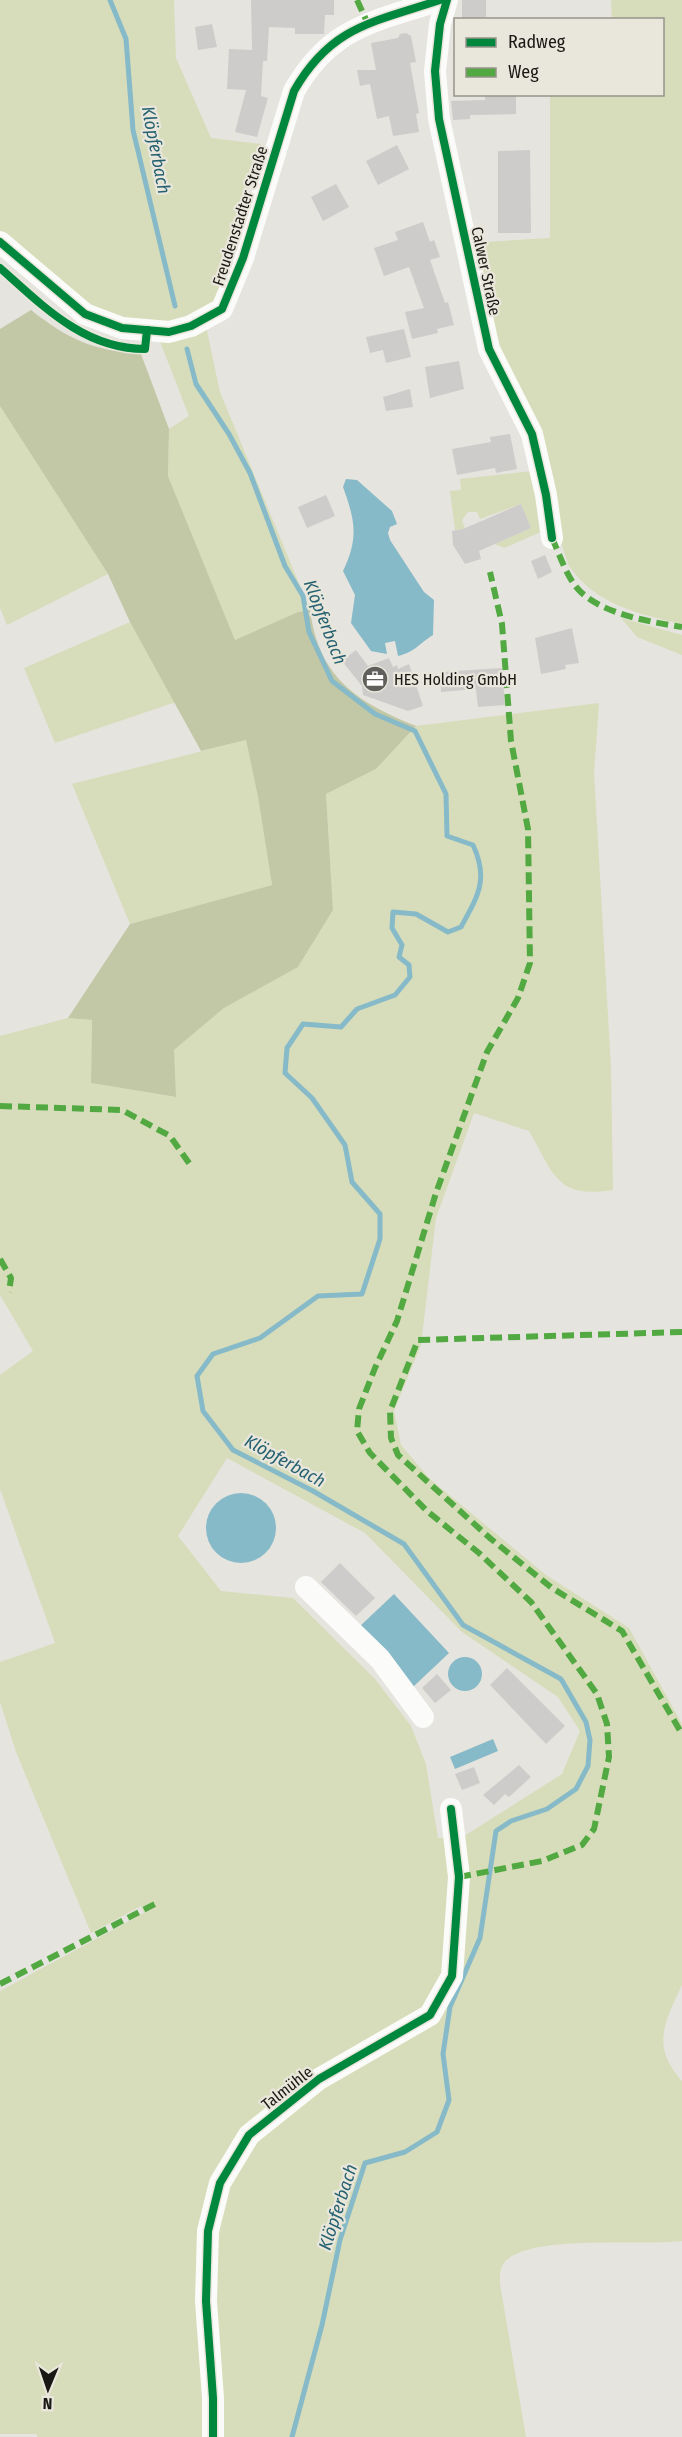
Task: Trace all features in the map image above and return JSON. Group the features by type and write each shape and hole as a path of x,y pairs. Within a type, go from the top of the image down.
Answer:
{"street":[{"name":"Freudenstadter Straße","path":"0,242 85,314 122,328 169,332 191,326 222,309 243,258 294,91 306,69 320,52 344,34 440,0"},
{"name":"Calwer Straße","path":"447,0 440,24 435,71 439,119 489,349 532,434 544,484 552,538"},
{"path":"306,1587 380,1659 423,1717"},
{"name":"Talmühle","path":"213,2437 207,2301 208,2231 220,2183 249,2135 319,2079 430,2015 452,1976 459,1877 451,1809"}],"green space":[{"path":"0,0 174,0 176,58 211,138 261,144 207,331 220,392 310,610 298,612 235,640 168,476 169,429 189,416 152,321 123,319 90,306 0,232"},
{"path":"611,0 682,0 682,624 634,612 605,599 580,579 569,566 494,347 469,243 550,238 550,96 664,96 664,18 612,18"},
{"path":"31,310 57,329 82,342 108,350 141,354 169,429 168,476 235,640 298,612 310,610 322,653 344,684 359,697 376,707 416,726 376,769 326,794 333,910 298,967 224,1008 174,1050 176,1097 91,1083 92,1020 68,1018 130,924 272,885 258,797 246,740 201,751 130,622 108,574 0,406 0,329"},
{"path":"0,406 108,574 7,625 0,608"},
{"path":"532,471 543,531 504,548 495,544 531,528 521,504 480,519 477,512 468,512 462,520 465,529 455,530 450,491 461,490 460,479"},
{"path":"621,618 682,635 682,655 637,637"},
{"path":"130,622 176,702 55,743 24,668"},
{"path":"599,703 594,773 611,1067 613,1190 579,1191 568,1187 552,1171 529,1131 474,1113 436,1218 421,1345 394,1411 401,1445 430,1479 546,1575 629,1628 682,1724 682,1985 666,2023 664,2046 672,2069 682,2081 682,2241 565,2244 522,2252 505,2261 501,2270 500,2284 526,2437 218,2437 211,2295 214,2232 226,2184 253,2137 325,2083 426,2018 435,2022 446,1995 457,1978 465,1881 461,1838 562,1774 580,1731 558,1697 462,1632 365,1533 227,1458 178,1536 221,1591 293,1598 375,1679 411,1726 426,1764 438,1838 451,1838 452,1924 444,1968 437,1988 425,2010 310,2078 263,2114 226,2156 214,2180 205,2211 200,2243 200,2307 209,2437 37,2437 37,2434 0,2434 0,1991 144,1913 141,1906 91,1933 16,1752 0,1702 0,1662 55,1643 0,1489 0,1375 33,1351 0,1295 0,1036 68,1018 92,1020 91,1083 175,1097 174,1050 224,1008 298,967 333,910 326,794 376,769 416,726"},
{"path":"246,740 272,885 130,924 72,784"}],"water":[{"path":"346,479 357,480 392,511 397,524 390,527 388,533 390,540 424,592 434,600 433,635 413,650 398,656 395,641 385,643 387,654 371,651 351,623 355,595 343,571 351,549 354,529 343,487"},
{"path":"241,1493 254,1496 266,1503 273,1515 276,1528 273,1541 266,1553 254,1560 241,1563 228,1560 216,1553 209,1541 206,1528 209,1515 216,1503 228,1496"},
{"path":"394,1594 449,1653 413,1687 358,1628"},
{"path":"465,1657 477,1662 482,1674 477,1686 465,1691 453,1686 448,1674 453,1662"},
{"path":"493,1739 498,1751 455,1769 450,1757"}],"building":[{"path":"251,0 334,0 334,15 325,15 324,34 295,34 295,28 269,27 267,61 263,61 261,96 268,98 257,137 235,132 246,90 227,89 229,49 252,50"},
{"path":"462,0 486,0 486,17 462,18"},
{"path":"212,24 217,47 198,50 195,27"},
{"path":"406,33 411,36 416,62 410,63 419,113 416,114 419,132 393,136 389,116 377,119 370,84 360,86 357,70 376,70 371,43 398,38 400,34"},
{"path":"485,96 516,96 516,114 470,115 470,119 453,120 451,101 485,100"},
{"path":"397,145 409,169 378,185 366,161"},
{"path":"530,150 531,233 498,233 498,151"},
{"path":"336,184 349,207 323,221 311,197"},
{"path":"423,222 430,242 434,240 440,257 430,260 445,303 448,302 454,325 437,329 438,333 412,339 405,312 424,308 409,267 384,276 374,248 398,240 395,232"},
{"path":"404,329 411,357 386,363 383,350 370,353 366,337"},
{"path":"459,361 464,389 430,398 425,367"},
{"path":"410,389 413,407 386,411 383,397"},
{"path":"510,434 517,469 496,473 495,468 457,475 452,449 491,442 490,437"},
{"path":"326,495 335,516 307,528 298,507"},
{"path":"521,504 531,528 479,551 481,559 465,564 453,545 452,531 463,529"},
{"path":"545,555 552,572 538,579 531,561"},
{"path":"572,628 579,663 565,665 566,669 541,674 535,638"},
{"path":"356,650 368,666 389,658 393,667 397,665 398,669 409,664 423,706 408,711 363,695 362,686 342,661"},
{"path":"502,668 505,705 478,707 476,689 441,692 440,672"},
{"path":"340,1563 375,1598 356,1616 321,1582"},
{"path":"507,1668 565,1726 546,1744 490,1685"},
{"path":"437,1674 451,1690 435,1703 422,1688"},
{"path":"519,1765 531,1777 509,1797 505,1794 494,1805 483,1795"},
{"path":"474,1767 480,1783 462,1790 455,1774"}],"waterway":[{"name":"Klöpferbach","path":"110,0 126,39 133,130 175,306"},
{"name":"Klöpferbach","path":"187,349 196,384 229,434 250,473 285,566 303,596 309,632 332,681 375,714 415,731 446,794 447,836 473,845 478,857 481,878 472,906 461,927 448,932 416,914 393,912 392,928 402,945 399,957 409,965 410,977 395,995 357,1009 341,1027 303,1024 287,1048 285,1073 312,1098 345,1145 352,1182 380,1214 380,1239 362,1294 318,1296 260,1338 213,1354 197,1376 203,1411 233,1450 313,1491 404,1544 463,1625 561,1679 586,1722 590,1740 588,1766 576,1789 547,1809 511,1821 496,1831 480,1938 450,2007 443,2054 449,2100 437,2132 405,2152 365,2163 340,2240 322,2325 292,2437"}],"marked path":[{"path":"357,0 368,24"},
{"path":"552,538 569,577 587,597 626,615 682,627"},
{"path":"459,1877 542,1861 582,1845 594,1829 609,1757 607,1724 597,1694 531,1602 479,1553 427,1511 370,1453 357,1431 359,1409 397,1321 436,1193 487,1052 518,998 530,963 528,829 511,741 502,624 490,572"},
{"path":"0,1106 122,1110 170,1136 191,1166"},
{"path":"0,1259 11,1278 9,1292"},
{"path":"682,1332 418,1340 390,1411 391,1438 398,1455 491,1539 552,1588 622,1631 682,1734"},
{"path":"0,1984 155,1904"}],"cycle path":[{"path":"0,242 85,314 122,328 169,332 191,326 222,309 243,258 294,91 308,69 323,52 356,29 440,0"},
{"path":"447,0 440,24 435,71 439,119 489,349 532,434 546,495 552,538"},
{"path":"0,268 66,323 103,342 145,349 147,330"},
{"path":"213,2437 213,2398 206,2301 208,2231 220,2183 249,2135 319,2079 430,2015 452,1976 459,1877 451,1809"}],"place":[{"name":"HES Holding GmbH","path":"375,679"}]}
